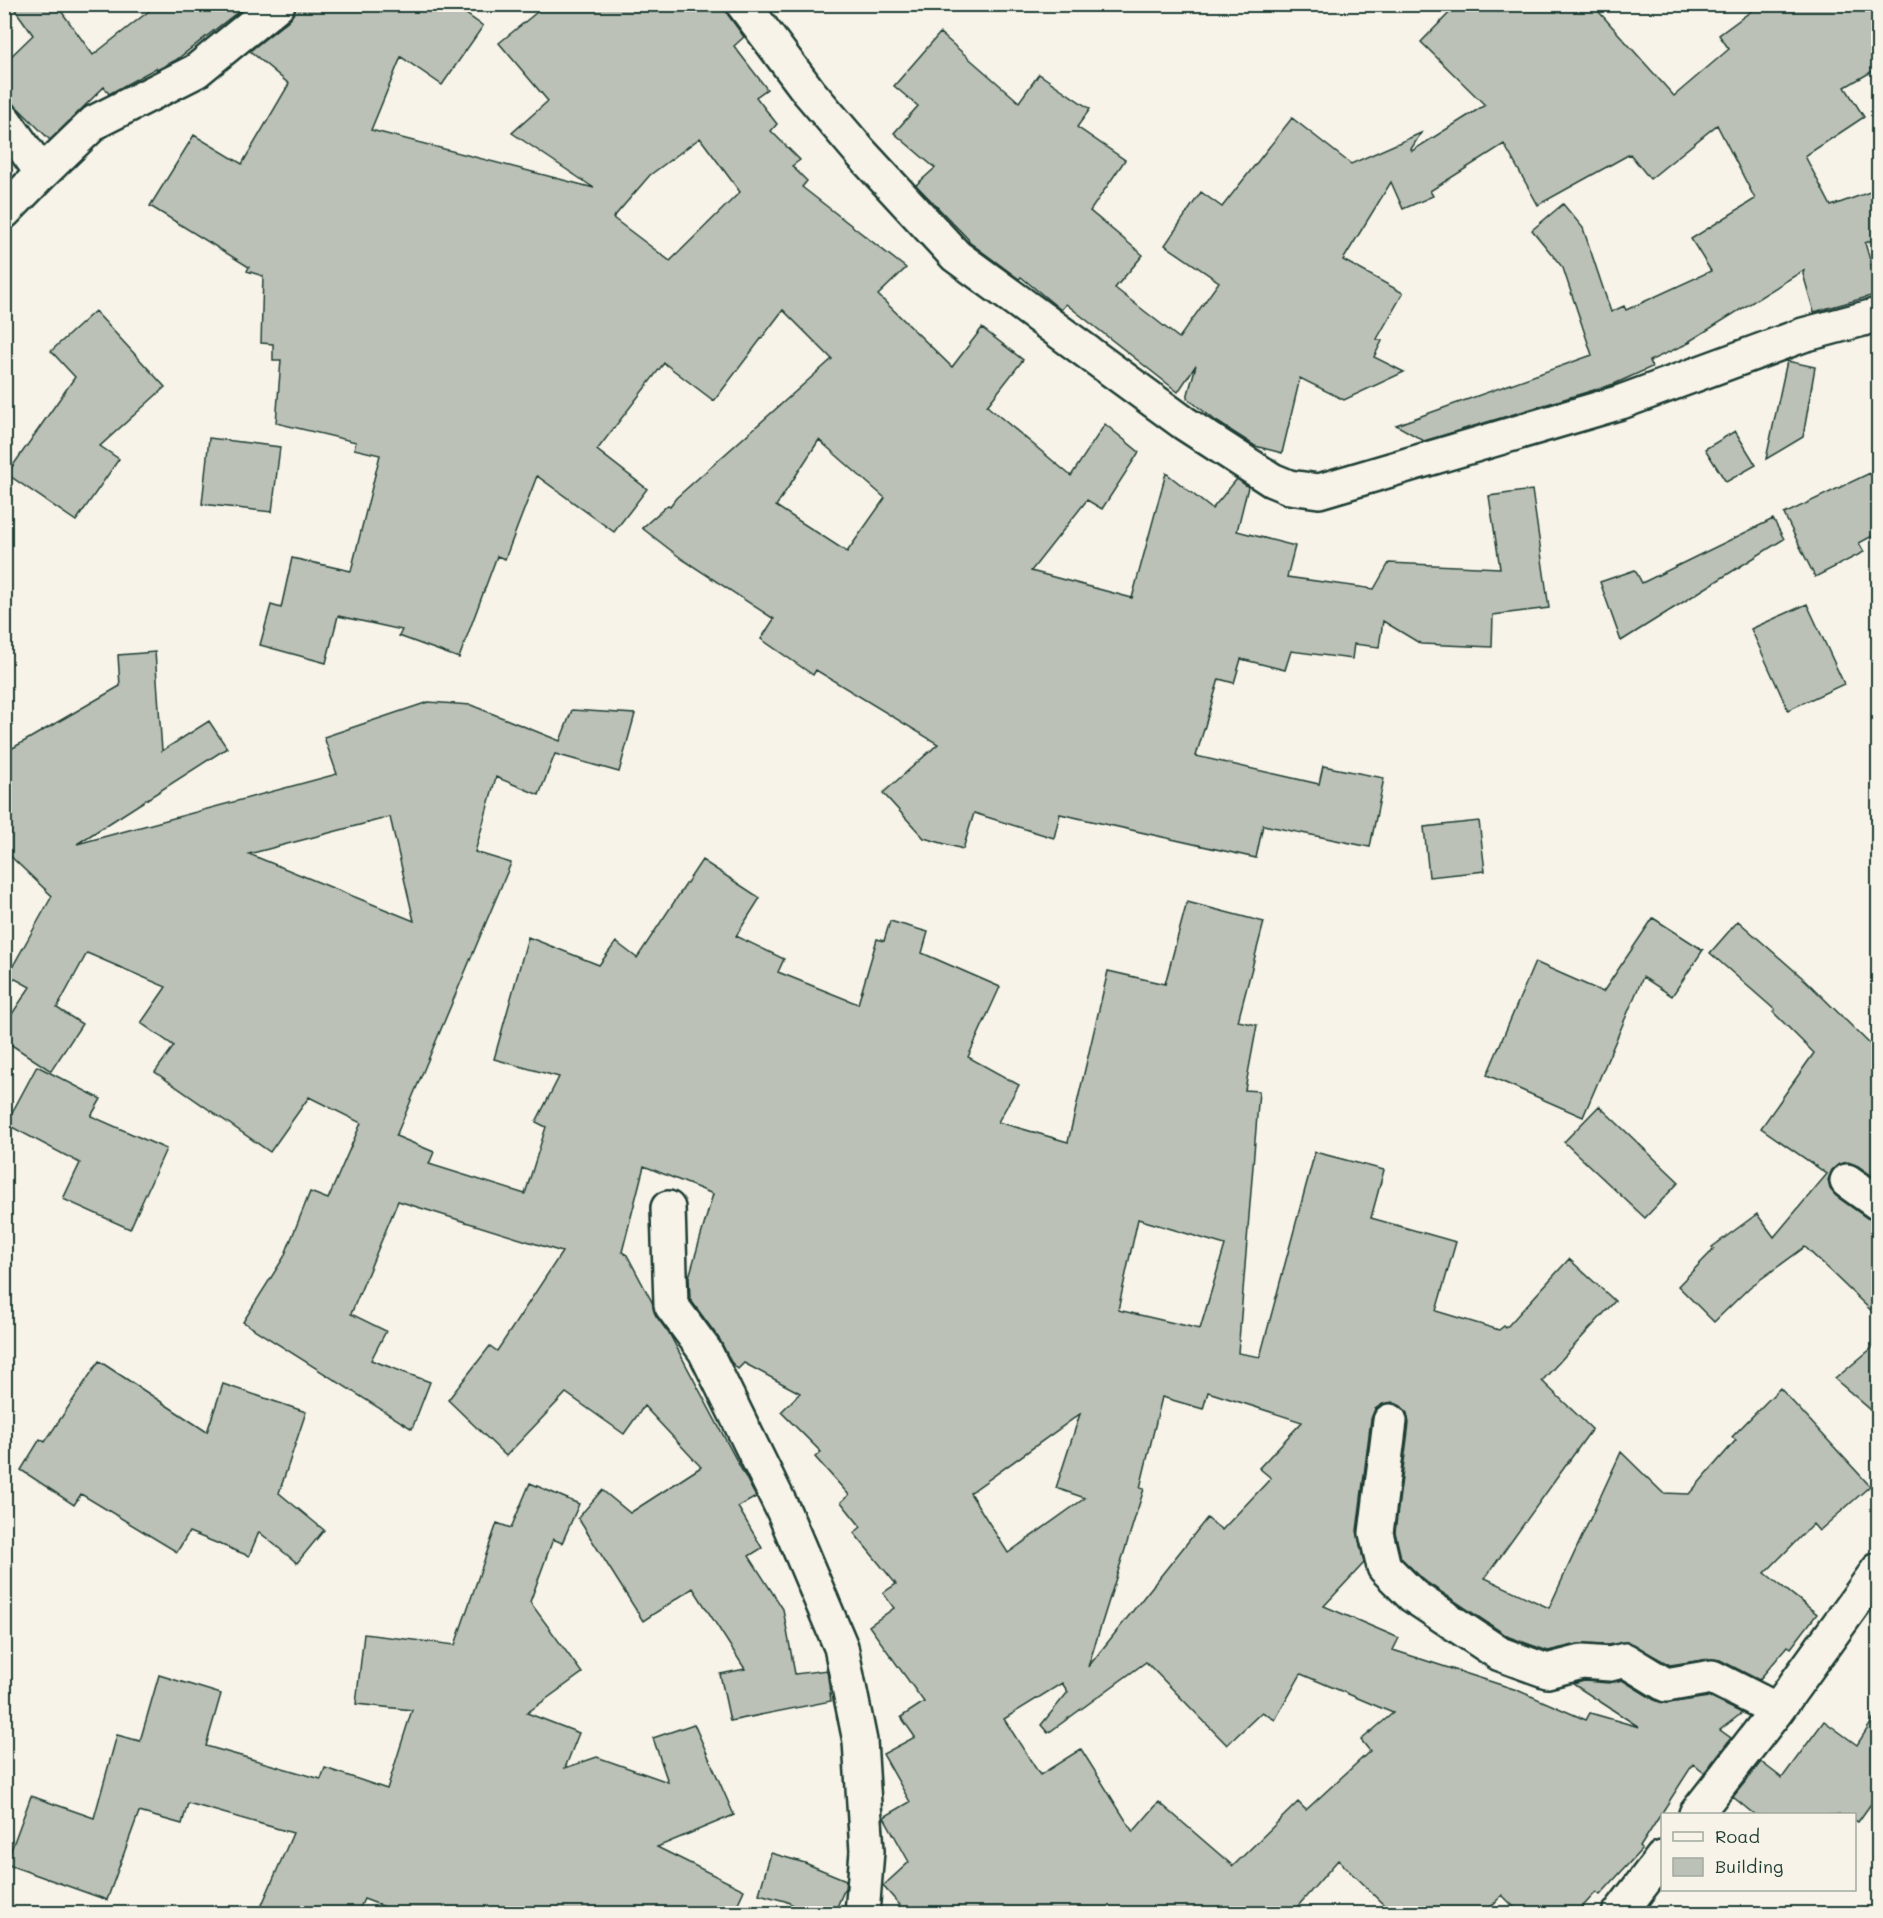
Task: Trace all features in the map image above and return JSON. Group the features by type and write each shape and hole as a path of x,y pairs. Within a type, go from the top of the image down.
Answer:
{"street":[{"path":"4,212 42,172 95,123 196,71 278,4"},
{"path":"743,4 816,101 956,256 1184,423 1272,480 1289,487 1319,491 1330,488 1622,402 1803,335 1878,315"},
{"path":"4,120 42,172"},
{"path":"1848,1181 1878,1203"},
{"path":"668,1208 671,1305 705,1351 784,1512 841,1647 860,1741 867,1851 862,1914"},
{"path":"1390,1420 1376,1533 1384,1567 1413,1596 1500,1654 1547,1671 1582,1662 1610,1664 1625,1660 1666,1685 1712,1677 1777,1710"},
{"path":"1698,1813 1777,1710 1867,1608 1878,1570"},
{"path":"1619,1914 1661,1859"}],"building":[{"path":"11,4 56,4 93,55 158,4 248,4 176,60 157,70 156,68 109,94 104,87 50,140 12,103 4,102 4,63 33,35"},
{"path":"296,4 452,4 483,26 442,85 401,57 371,130 594,188 512,133 548,101 499,43 547,4 725,4 728,15 744,37 734,46 767,89 756,97 777,124 771,131 800,160 792,166 807,181 802,187 906,268 878,295 952,367 982,328 1023,360 987,406 1071,476 1105,424 1139,452 1102,509 1087,500 1031,571 1132,598 1166,473 1212,509 1237,479 1248,487 1237,531 1295,546 1287,577 1374,589 1389,563 1500,568 1489,496 1532,490 1549,608 1493,615 1492,647 1421,644 1383,621 1379,647 1354,644 1352,659 1291,651 1285,670 1241,659 1234,683 1219,679 1196,756 1319,784 1323,766 1384,778 1370,847 1263,825 1256,858 1060,814 1054,838 974,813 963,849 924,838 883,793 938,744 816,670 813,675 761,639 774,619 682,559 642,528 668,505 670,506 676,498 832,359 783,310 714,401 664,363 597,450 647,489 614,532 537,476 505,559 497,556 459,658 399,636 402,630 338,616 326,663 260,645 271,605 281,608 292,558 351,571 380,455 354,449 356,442 276,423 281,360 273,360 273,344 261,343 263,276 247,271 249,267 150,206 194,135 242,164 289,84 250,51 290,19","holes":["700,138 740,192 670,261 613,218 650,175","819,440 885,498 847,552 776,506"]},
{"path":"1458,4 1592,4 1674,96 1729,49 1719,35 1761,4 1878,4 1878,68 1845,87 1864,117 1805,156 1831,206 1878,189 1878,238 1865,243 1878,294 1814,312 1803,274 1804,270 1688,342 1691,342 1649,361 1652,367 1614,384 1424,441 1396,425 1592,355 1563,268 1532,230 1563,204 1583,228 1611,312 1624,306 1626,310 1711,271 1691,239 1755,199 1717,125 1650,179 1630,154 1538,205 1504,144 1430,191 1433,196 1403,209 1391,182 1343,260 1403,293 1377,339 1382,341 1374,357 1404,372 1344,400 1300,378 1282,453 1255,446 1216,421 1187,398 1196,365 1178,392 1066,304 1061,310 1021,277 1019,279 969,242 916,185 935,168 894,133 918,106 894,86 940,33 1019,102 1039,74 1090,109 1077,127 1125,160 1090,211 1143,255 1115,288 1179,338 1219,282 1165,245 1201,192 1222,207 1292,118 1351,164 1421,133 1412,151 1485,105 1421,42"},
{"path":"95,311 165,387 100,446 119,459 76,521 7,474 75,377 51,351"},
{"path":"1787,361 1815,367 1803,437 1766,459"},
{"path":"1735,431 1756,465 1726,482 1705,449"},
{"path":"209,438 280,447 272,512 202,504"},
{"path":"1870,473 1878,491 1878,533 1859,543 1864,552 1815,577 1784,514"},
{"path":"1773,519 1784,539 1621,641 1600,582 1635,570 1642,583"},
{"path":"1807,604 1844,684 1788,710 1751,629"},
{"path":"155,652 162,751 209,721 227,748 77,844 337,774 324,737 428,702 471,705 560,741 572,710 635,714 619,772 555,754 539,795 496,777 475,852 511,863 396,1136 434,1152 429,1164 525,1194 546,1127 536,1122 559,1077 494,1059 528,937 599,965 616,942 637,958 702,860 760,898 736,936 784,959 778,972 858,1004 877,939 884,941 890,921 928,932 922,953 1000,987 968,1057 1019,1085 998,1122 1068,1142 1108,971 1165,984 1187,902 1264,922 1238,1021 1257,1025 1245,1090 1259,1091 1238,1353 1260,1357 1315,1152 1384,1170 1371,1218 1456,1242 1436,1311 1499,1330 1504,1326 1506,1328 1569,1259 1615,1301 1542,1381 1592,1429 1485,1578 1549,1608 1621,1452 1663,1493 1689,1494 1736,1440 1732,1437 1780,1388 1870,1486 1819,1531 1813,1524 1765,1573 1817,1614 1791,1648 1788,1646 1759,1680 1720,1660 1709,1659 1670,1665 1628,1642 1608,1645 1578,1644 1548,1651 1509,1637 1425,1581 1401,1558 1395,1532 1409,1423 1407,1413 1401,1406 1392,1402 1383,1404 1375,1409 1371,1419 1357,1531 1364,1563 1324,1606 1399,1638 1393,1650 1517,1690 1586,1720 1590,1713 1639,1727 1573,1684 1584,1681 1609,1683 1622,1680 1656,1701 1668,1703 1709,1697 1742,1713 1720,1730 1731,1738 1704,1773 1693,1764 1640,1847 1642,1849 1600,1895 1596,1892 1576,1914 1521,1914 1502,1895 1484,1914 1393,1914 1338,1860 1291,1914 907,1913 883,1886 909,1862 884,1817 910,1802 883,1754 915,1737 901,1717 924,1702 869,1626 894,1608 883,1593 896,1584 854,1533 861,1527 841,1502 849,1495 815,1457 821,1452 781,1412 800,1393 744,1363 738,1369 731,1362 720,1340 690,1299 689,1277 713,1194 644,1166 622,1252 627,1255 652,1302 656,1316 670,1335 756,1497 738,1507 762,1548 749,1556 783,1609 795,1674 827,1670 831,1701 730,1721 720,1674 745,1669 693,1588 643,1621 578,1518 602,1490 630,1513 701,1467 644,1406 624,1434 566,1393 506,1456 448,1400 490,1346 497,1351 562,1252 398,1201 351,1314 386,1331 371,1360 430,1382 412,1429 243,1322 284,1257 310,1192 328,1199 361,1123 309,1097 270,1152 155,1072 174,1046 141,1023 166,987 87,953 57,1008 82,1024 51,1071 4,1040 4,1026 30,987 8,975 52,896 4,850 4,753 120,686 118,655","holes":["390,817 414,921 249,854","1138,1219 1225,1245 1200,1329 1118,1310","1208,1392 1302,1422 1259,1468 1271,1478 1222,1530 1207,1518 1088,1667 1144,1489 1140,1488 1162,1397 1203,1409","1080,1414 1056,1488 1085,1498 1008,1553 970,1493","1146,1662 1227,1745 1262,1712 1275,1720 1301,1674 1393,1713 1361,1740 1370,1751 1306,1810 1298,1802 1233,1866 1159,1802 1133,1832 1081,1749 1040,1775 1004,1719 1062,1683 1068,1692 1041,1725 1048,1733"]},
{"path":"1479,821 1485,871 1429,877 1424,827"},
{"path":"1653,918 1703,950 1672,996 1643,977 1583,1117 1487,1075 1535,962 1603,992"},
{"path":"1738,921 1805,980 1878,1052 1878,1180 1848,1162 1839,1164 1832,1170 1828,1180 1830,1189 1836,1196 1867,1218 1878,1221 1878,1317 1805,1247 1750,1287 1714,1322 1678,1286 1714,1249 1712,1247 1757,1214 1774,1237 1827,1174 1761,1128 1814,1053 1773,1012 1775,1010 1710,953"},
{"path":"37,1066 101,1099 91,1116 166,1149 130,1229 63,1199 80,1163 6,1124"},
{"path":"1599,1106 1679,1182 1645,1218 1564,1142"},
{"path":"1878,1343 1878,1416 1835,1379"},
{"path":"99,1361 207,1432 223,1384 306,1412 279,1493 324,1530 297,1563 259,1532 249,1556 189,1532 177,1552 81,1494 74,1505 21,1470 40,1439 45,1442"},
{"path":"530,1483 579,1504 562,1543 553,1539 530,1602 582,1673 527,1713 579,1733 565,1768 597,1757 668,1782 653,1738 694,1724 734,1815 657,1847 744,1890 733,1914 404,1914 364,1899 357,1914 258,1914 293,1833 188,1803 182,1824 139,1812 107,1900 6,1864 31,1796 94,1818 117,1735 140,1741 159,1675 221,1694 206,1746 321,1779 325,1768 387,1789 412,1710 356,1704 364,1634 455,1645 497,1523 511,1528"},
{"path":"1878,1712 1878,1794 1858,1822 1856,1813 1753,1813 1733,1797 1761,1762 1782,1778 1824,1721 1857,1745"},
{"path":"771,1853 805,1863 846,1880 834,1914 812,1914 785,1901 759,1894"}]}
